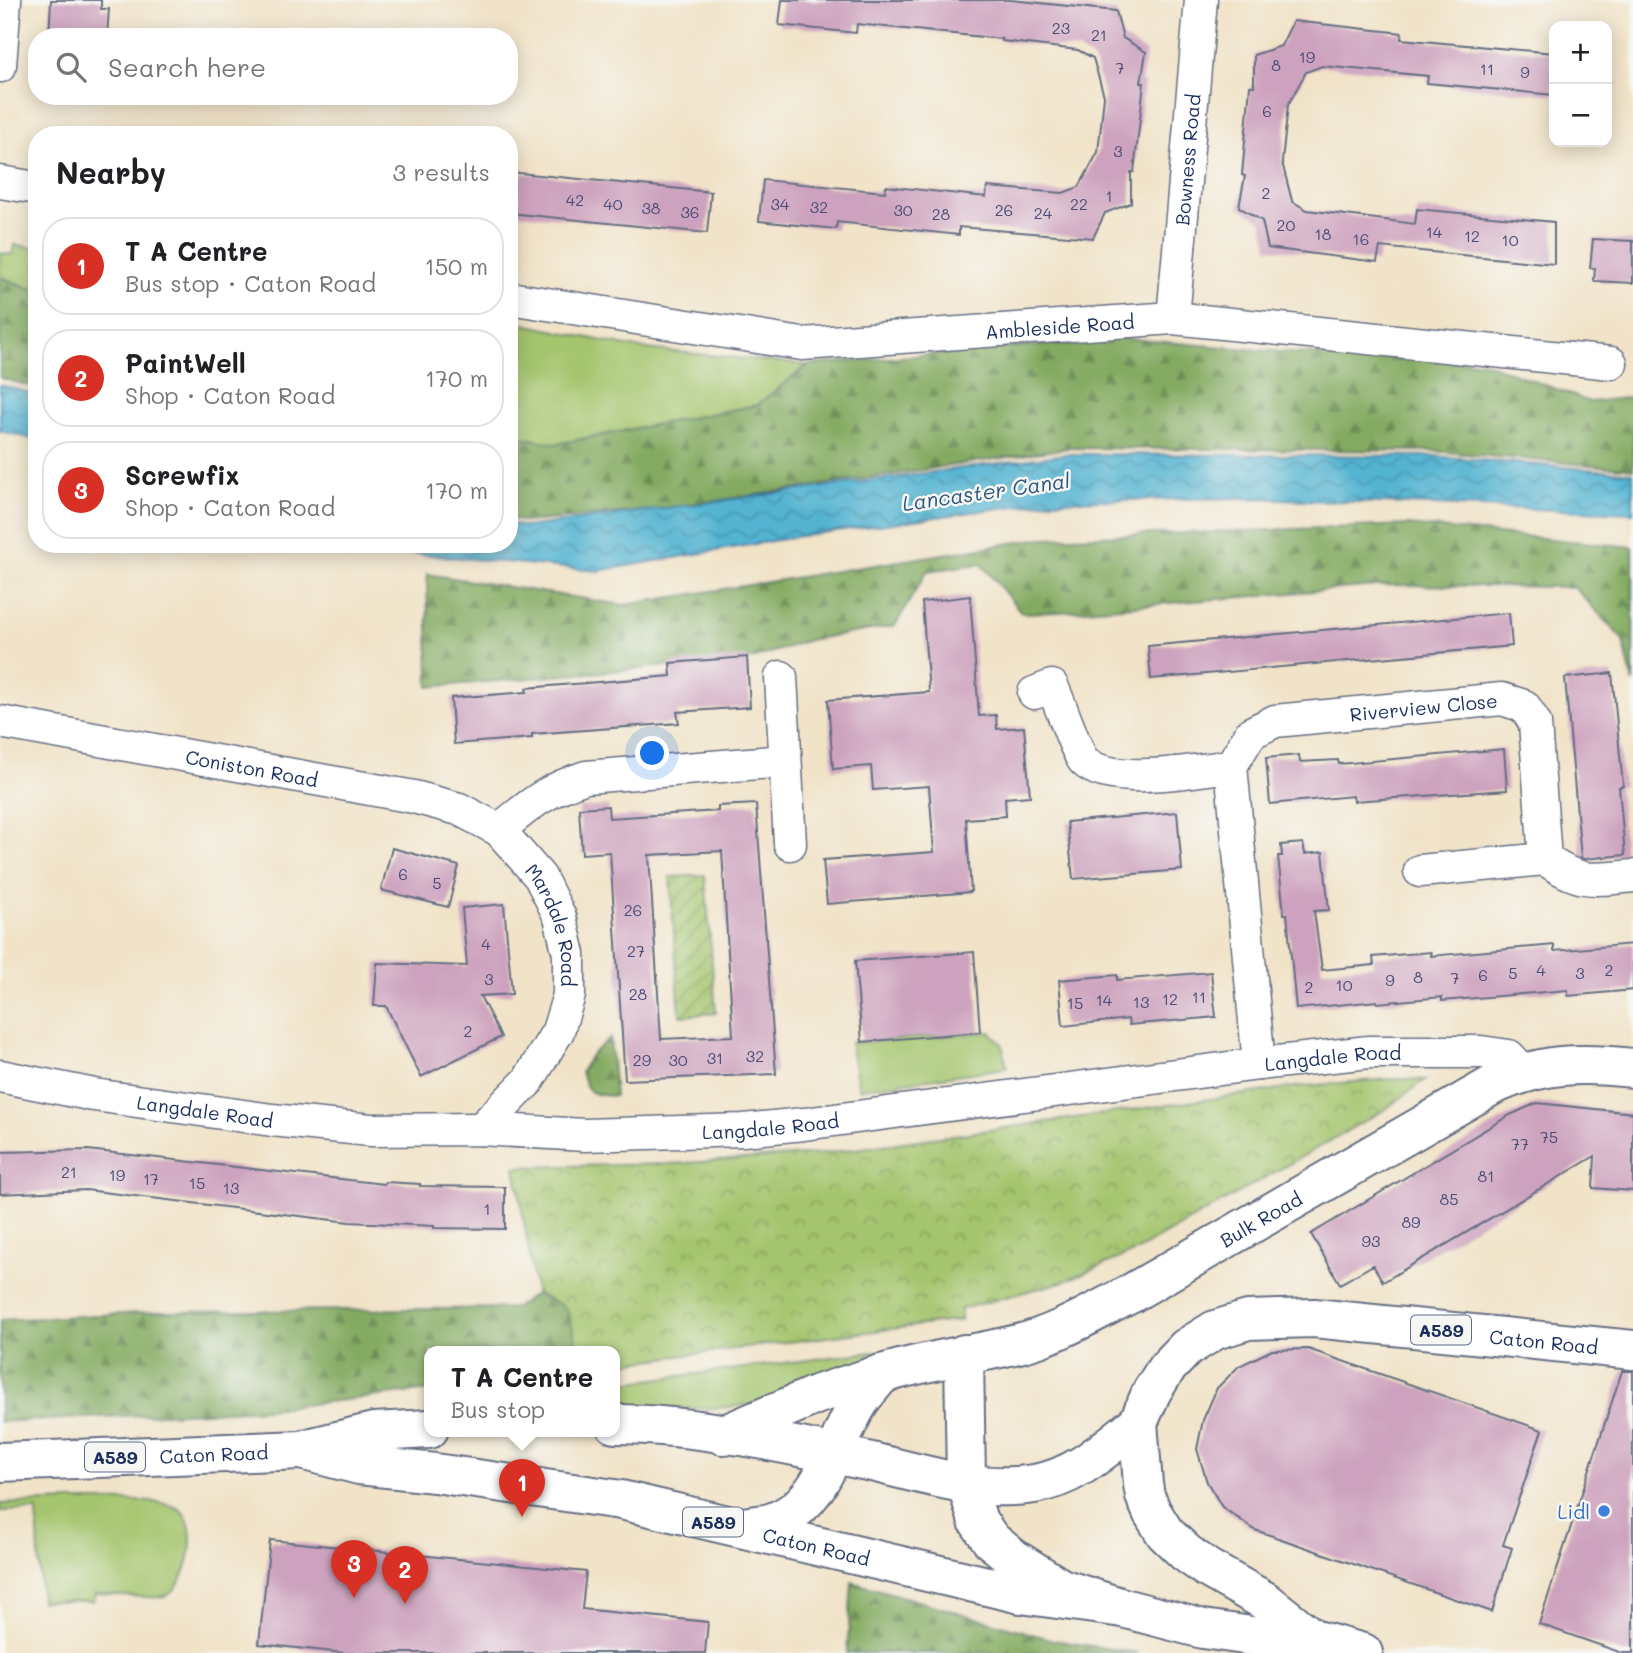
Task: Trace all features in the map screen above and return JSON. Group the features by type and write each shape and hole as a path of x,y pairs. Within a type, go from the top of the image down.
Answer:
{"main road":[{"name":"Bulk Road","path":"723,1434 809,1398 882,1374 917,1363 1020,1344 1081,1319 1130,1294 1493,1085 1524,1072 1556,1066 1633,1068"},
{"name":"Caton Road","path":"1138,1423 1152,1391 1166,1369 1186,1348 1215,1330 1248,1320 1314,1318 1633,1350"},
{"path":"964,1354 966,1482 978,1521 991,1540 1013,1558 1061,1588 1123,1608"},
{"path":"736,1528 770,1523 792,1512 809,1497 858,1405 882,1374"},
{"name":"A589","path":"620,1424 723,1434 966,1482 1006,1486 1035,1484 1074,1471 1138,1423"},
{"name":"A589","path":"1138,1423 1145,1496 1165,1533 1197,1561 1265,1601 1313,1639"},
{"name":"Caton Road","path":"0,1462 301,1450 374,1432 424,1429"},
{"name":"Caton Road","path":"301,1450 359,1465 435,1473 621,1500 1021,1594 1123,1608"},
{"name":"A589","path":"1123,1608 1203,1629 1279,1640 1313,1639 1363,1653"}],"street":[{"path":"0,66 5,0"},
{"name":"Bowness Road","path":"1173,318 1201,0"},
{"path":"0,182 28,187"},
{"name":"Ambleside Road","path":"518,299 802,344 1173,318 1611,363"},
{"path":"781,677 790,844"},
{"path":"1034,693 1052,686 1083,760 1106,773 1164,775 1231,766 1259,1064"},
{"name":"Riverview Close","path":"1231,766 1251,733 1275,721 1502,699 1524,706 1535,723 1545,859"},
{"name":"Coniston Road","path":"0,722 414,797 459,810 499,830"},
{"path":"499,830 536,800 560,786 586,778 785,761"},
{"name":"Mardale Road","path":"481,1129 528,1081 558,1031 569,995 569,954 560,916 540,877 499,830"},
{"path":"1420,871 1545,859 1565,873 1589,880 1633,876"},
{"name":"Langdale Road","path":"4,1079 94,1095 272,1120 371,1130 481,1129 584,1135 754,1129 1369,1052 1480,1052 1508,1056 1524,1072"}],"green space":[{"path":"14,245 28,247 28,288 0,277 0,253 12,255"},
{"path":"0,277 28,288 28,386 0,378"},
{"path":"518,323 636,348 808,365 757,405 556,444 518,437"},
{"path":"1120,338 1293,353 1484,362 1590,402 1633,397 1633,469 1433,451 1068,448 654,510 525,522 518,520 518,437 556,444 757,405 808,365"},
{"path":"1408,525 1633,547 1633,683 1623,640 1574,587 1389,585 1022,613 981,564 927,571 895,626 809,640 752,659 429,687 427,574 624,605 1043,538"},
{"path":"705,875 716,1013 680,1016 670,877"},
{"path":"990,1032 1002,1044 1007,1068 859,1089 850,1043"},
{"path":"610,1038 615,1096 592,1092 581,1072 591,1055"},
{"path":"1389,1079 1425,1080 1384,1110 1134,1252 1062,1282 961,1309 961,1320 620,1363 620,1346 578,1346 568,1312 562,1305 536,1294 515,1167 670,1164 820,1154 1294,1087"},
{"path":"536,1294 562,1305 568,1312 578,1346 424,1346 424,1391 269,1409 0,1422 0,1320 160,1312 515,1308"},
{"path":"881,1351 799,1391 772,1400 733,1407 694,1409 620,1406 620,1383"},
{"path":"141,1501 177,1508 185,1515 191,1539 190,1554 181,1580 173,1590 160,1597 95,1594 93,1601 41,1601 37,1510 0,1511 0,1504"},
{"path":"852,1582 1053,1640 1138,1653 847,1653"}],"water":[{"path":"0,385 28,393 28,438 0,431"},
{"name":"Lancaster Canal","path":"1067,454 1435,456 1633,473 1633,513 1255,498 1052,501 807,535 598,571 409,553 518,553 518,525 525,527"}],"building":[{"path":"51,0 101,0 101,9 109,9 108,28 49,28"},
{"path":"782,0 1011,0 1116,11 1123,38 1146,52 1134,172 1131,172 1131,203 1105,213 1093,238 959,227 959,235 837,222 836,229 759,221 763,180 885,192 886,186 986,197 987,187 1063,193 1079,187 1098,152 1101,125 1104,96 1093,58 1078,50 857,24 856,33 779,25"},
{"path":"1293,21 1402,33 1401,39 1549,53 1549,95 1427,83 1428,76 1322,66 1306,72 1288,105 1282,162 1292,201 1307,210 1415,224 1417,209 1554,222 1554,264 1380,247 1377,262 1268,248 1262,221 1239,207 1245,176 1242,175 1250,86 1254,86 1254,55 1281,46"},
{"path":"518,173 711,192 707,233 518,214"},
{"path":"1593,239 1633,241 1633,283 1594,281 1595,268 1590,268"},
{"path":"970,596 979,716 996,715 997,729 1024,727 1030,796 1005,798 1006,816 966,819 971,892 827,904 823,860 934,852 929,786 873,790 871,766 833,769 828,700 929,692 922,602"},
{"path":"1509,613 1512,646 1151,679 1148,646"},
{"path":"747,657 750,707 677,712 679,723 532,734 532,738 454,744 451,698 527,692 526,688 671,676 670,663"},
{"path":"1612,673 1623,786 1619,787 1625,855 1584,859 1581,858 1565,678"},
{"path":"1504,749 1507,790 1354,801 1353,796 1270,804 1266,758 1299,755 1300,762 1338,760 1339,764"},
{"path":"756,804 776,1074 625,1080 610,852 582,854 579,808 608,806 609,818 718,811 718,806","holes":["722,851 733,1036 661,1039 649,855"]},
{"path":"1177,812 1182,870 1073,879 1067,822"},
{"path":"1303,843 1305,854 1323,852 1329,910 1314,911 1322,970 1374,965 1373,957 1431,952 1431,956 1554,945 1554,951 1633,944 1633,990 1568,996 1568,990 1442,1001 1442,997 1296,1009 1287,914 1284,914 1278,856 1282,856 1281,845"},
{"path":"392,848 459,866 448,907 381,890"},
{"path":"504,904 512,994 480,996 501,1037 421,1077 386,1006 374,1006 377,963 467,966 462,908"},
{"path":"974,952 980,1032 862,1042 855,961"},
{"path":"1211,972 1216,1017 1129,1025 1128,1019 1063,1026 1059,980 1117,975 1117,980"},
{"path":"1537,1103 1633,1113 1633,1191 1593,1188 1595,1156 1383,1282 1373,1265 1340,1284 1311,1234 1510,1115"},
{"path":"88,1150 384,1184 505,1187 505,1229 434,1228 349,1222 86,1190 0,1194 0,1152"},
{"path":"1308,1349 1542,1430 1503,1545 1512,1548 1492,1612 1255,1530 1222,1507 1207,1482 1197,1449 1203,1420 1217,1388 1239,1366 1272,1350"},
{"name":"Lidl","path":"1622,1371 1633,1371 1633,1653 1622,1653 1539,1624"},
{"path":"270,1540 586,1572 582,1609 708,1622 705,1653 344,1653 259,1644"}],"place":[{"name":"Lidl","path":"1604,1511"},
{"name":"T A Centre","path":"522,1517"},
{"name":"Screwfix","path":"354,1598"},
{"name":"PaintWell","path":"405,1604"}]}
